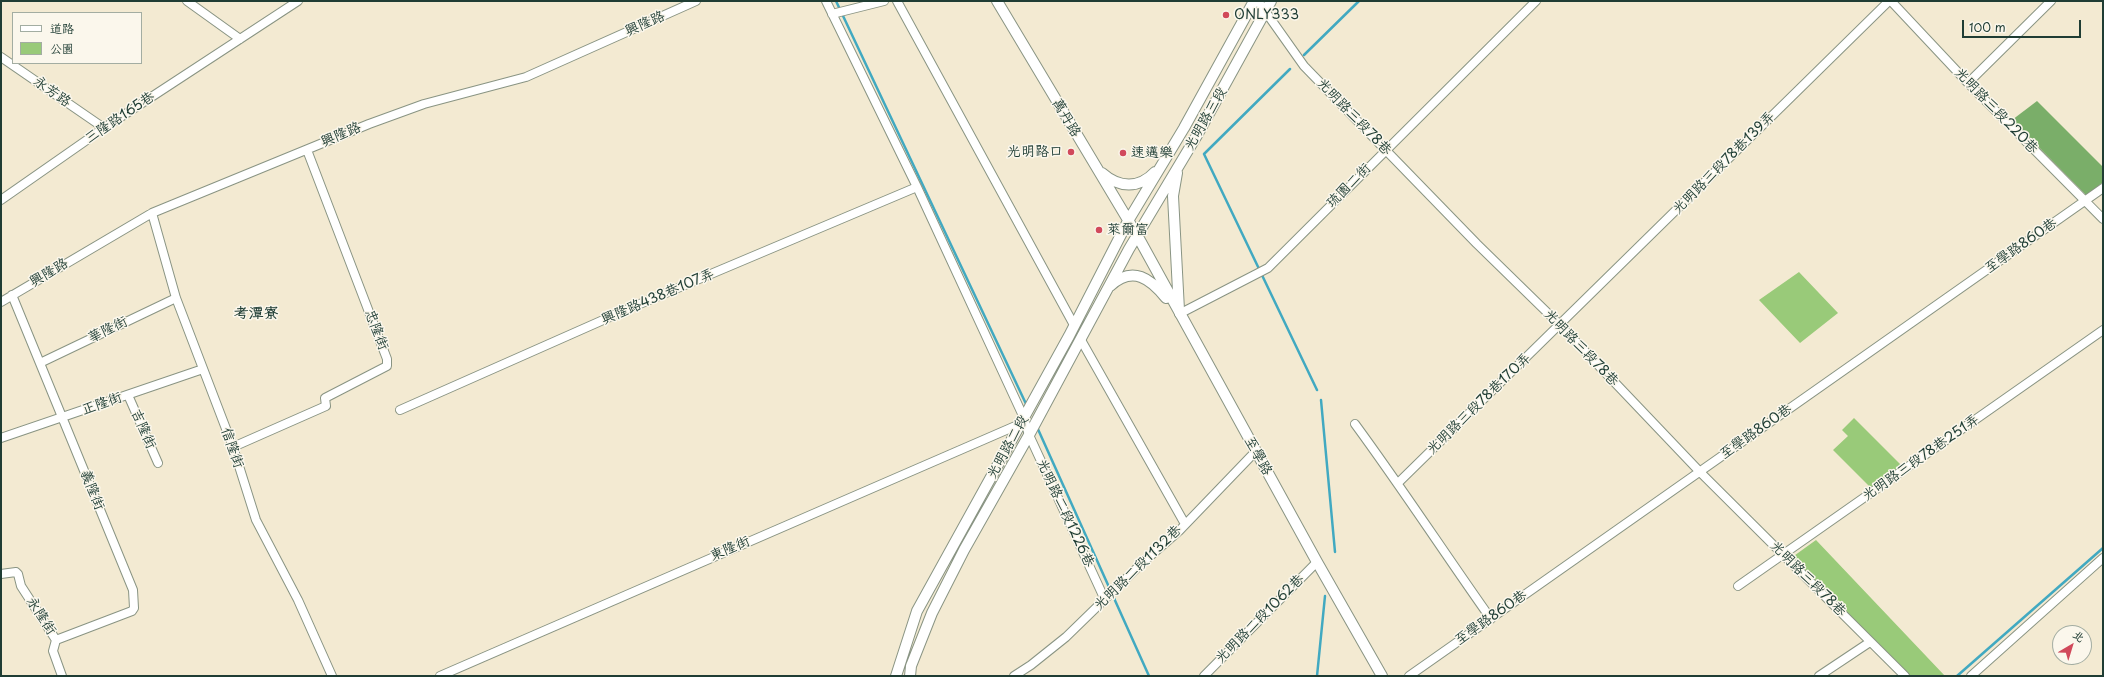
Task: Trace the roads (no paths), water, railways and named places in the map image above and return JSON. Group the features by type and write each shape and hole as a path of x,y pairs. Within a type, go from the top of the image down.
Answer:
{"street":[{"path":"187,1 240,39 298,1"},
{"name":"興隆路","path":"1,302 152,212 424,104 526,77 696,1"},
{"name":"光明路二段1226巷","path":"826,1 838,12 1105,600"},
{"path":"838,12 884,1"},
{"path":"897,1 1074,325"},
{"name":"萬丹路","path":"998,1 1137,235"},
{"name":"光明路三段","path":"1128,221 1164,161 1254,1"},
{"name":"光明路三段78巷","path":"1258,1 1265,13 1304,66 1385,150 1560,325 1700,472 1904,676"},
{"name":"光明路三段","path":"1137,235 1178,166 1271,1"},
{"name":"琉園二街","path":"1179,314 1268,268 1536,1"},
{"name":"光明路三段220巷","path":"1890,1 1968,83 2103,219"},
{"name":"光明路三段78巷139弄","path":"1560,325 1890,1"},
{"path":"1968,83 2051,1"},
{"name":"三隆路165巷","path":"1,200 104,128 240,39"},
{"name":"永芳路","path":"1,57 104,128"},
{"name":"忠隆街","path":"233,447 326,406 325,398 387,366 387,359 307,150"},
{"path":"1096,168 1110,180 1124,186 1138,183 1152,175 1164,161"},
{"path":"1178,166 1173,196 1179,314"},
{"name":"興隆路438巷107弄","path":"400,410 628,309 917,187"},
{"name":"至學路860巷","path":"1409,676 2086,202 2103,188"},
{"name":"信隆街","path":"152,212 176,298 233,447 256,520 298,600 332,676"},
{"name":"光明路二段","path":"910,676 911,666 932,613 1074,325 1128,221"},
{"name":"光明路二段","path":"896,676 917,611 1025,426 1081,340 1137,235"},
{"name":"至學路","path":"1137,235 1179,314 1382,676"},
{"path":"1108,288 1116,281 1124,278 1136,276 1149,279 1179,314"},
{"name":"義隆街","path":"12,295 132,590 134,608 132,611 56,640"},
{"name":"華隆街","path":"40,363 176,298"},
{"name":"光明路三段78巷170弄","path":"1398,483 1560,325"},
{"name":"光明路三段78巷251弄","path":"1738,586 2103,330"},
{"path":"1081,340 1185,524"},
{"name":"正隆街","path":"1,438 203,369"},
{"name":"吉隆街","path":"128,395 158,463"},
{"path":"1355,424 1398,483 1425,525 1491,618"},
{"name":"東隆街","path":"440,676 1025,426"},
{"name":"光明路二段1132巷","path":"1014,676 1031,665 1066,637 1185,524 1256,452"},
{"path":"1971,676 2103,558"},
{"name":"光明路二段1062巷","path":"1204,676 1317,562"},
{"name":"永隆街","path":"1,574 16,572 18,574 21,586 56,640 53,651 62,676"},
{"path":"1819,676 1870,642"}],"waterway":[{"path":"836,1 1027,406"},
{"path":"1304,55 1359,1"},
{"path":"1290,69 1204,154 1317,390"},
{"path":"1321,400 1335,552"},
{"path":"1037,427 1149,676"},
{"path":"1957,676 2103,548"},
{"path":"1317,676 1325,596"}],"place":[{"name":"ONLY333","path":"1226,15"},
{"name":"光明路口","path":"1071,152"},
{"name":"速邁樂","path":"1123,153"},
{"name":"萊爾富","path":"1099,230"}],"district":[{"name":"考潭寮","path":"256,314"}]}
